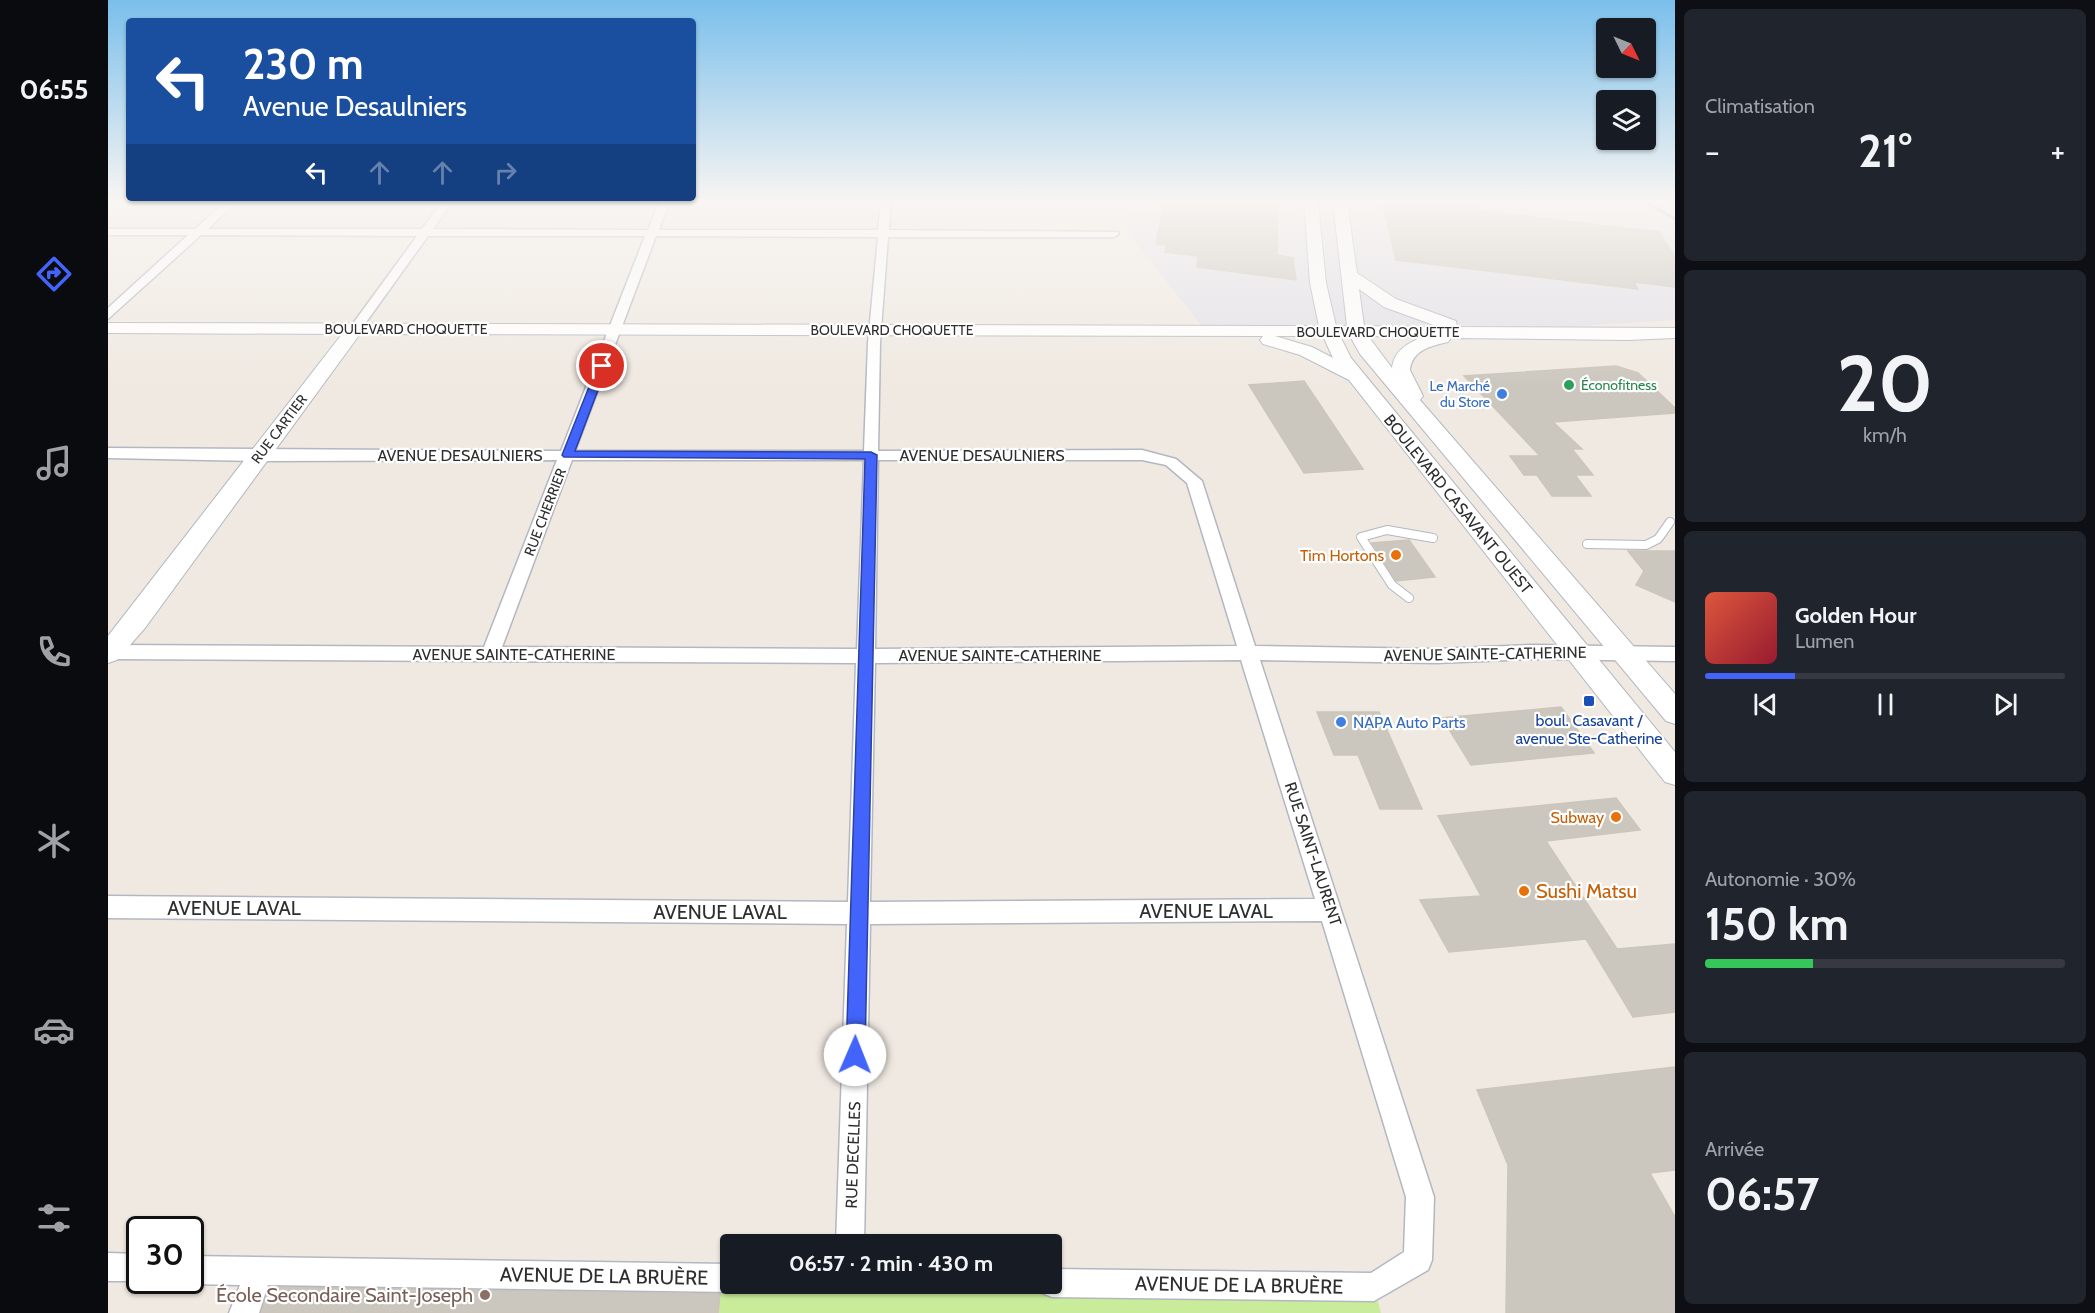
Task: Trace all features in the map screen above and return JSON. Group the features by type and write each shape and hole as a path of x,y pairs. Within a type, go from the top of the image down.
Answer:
{"main road":[{"name":"BOULEVARD CASAVANT OUEST","path":"1316,263 1318,286 1330,331 1337,350 1357,379 1675,773"},
{"name":"BOULEVARD CASAVANT OUEST","path":"1347,263 1356,331 1366,350 1675,713"},
{"path":"1348,274 1389,303 1476,333"},
{"path":"1234,331 1301,311 1311,303 1318,286"},
{"name":"BOULEVARD CHOQUETTE","path":"108,328 1356,331 1628,335 1675,333"},
{"name":"RUE CARTIER","path":"108,652 142,613 355,329"},
{"path":"1234,331 1306,351 1357,379"},
{"path":"1423,415 1401,370 1403,359 1424,341 1476,333"}],"street":[{"path":"108,315 164,263"},
{"name":"RUE CARTIER","path":"355,329 402,263"},
{"name":"RUE CHERRIER","path":"490,654 641,263"},
{"name":"RUE DECELLES","path":"850,1234 874,330 881,263"},
{"name":"AVENUE DESAULNIERS","path":"108,453 258,456 1142,455 1171,462"},
{"name":"RUE SAINT-LAURENT","path":"1171,462 1194,481 1420,1197 1418,1260"},
{"name":"AVENUE SAINTE-CATHERINE","path":"108,652 866,656 1249,653 1436,656 1577,652 1675,654"},
{"name":"AVENUE LAVAL","path":"108,907 859,913 1331,910"},
{"name":"AVENUE DE LA BRUÈRE","path":"1062,1283 1374,1287 1418,1260"},
{"path":"108,1267 126,1268"},
{"name":"AVENUE DE LA BRUÈRE","path":"204,1270 720,1278"},
{"path":"244,1313 259,1272"}],"lane":[{"path":"1587,544 1646,545 1658,539 1670,522"},
{"path":"1409,598 1392,585 1361,537 1367,533 1409,531 1433,538"}],"shaded area":[{"path":"1152,263 1675,263 1675,320 1577,326 1201,325"}],"green space":[{"path":"1062,1283 1374,1287 1381,1313 718,1313 720,1290 720,1294 1062,1294"}],"building":[{"path":"1197,263 1294,263 1296,280 1197,267"},
{"path":"1423,263 1675,263 1675,287 1634,282 1638,289"},
{"path":"1616,366 1638,373 1675,408 1675,413 1553,422 1582,449 1572,449 1593,475 1575,475 1591,496 1552,496 1537,475 1524,475 1510,456 1540,456 1464,376"},
{"path":"1304,381 1363,469 1304,473 1249,385"},
{"path":"1409,540 1435,577 1396,581 1372,543"},
{"path":"1628,551 1675,551 1675,602 1636,585 1644,571"},
{"path":"1561,707 1594,753 1471,765 1442,718"},
{"path":"1317,712 1379,712 1422,809 1380,809 1358,755 1334,755"},
{"path":"1616,798 1640,830 1546,841 1617,949 1675,944 1675,1012 1633,1017 1586,939 1449,952 1420,900 1481,896 1438,816"},
{"path":"1675,1067 1675,1170 1650,1173 1675,1217 1675,1313 1506,1313 1508,1165 1477,1090"},
{"path":"270,1287 720,1294 718,1313 261,1313"}],"place":[{"name":"Éconofitness","path":"1569,385"},
{"name":"Le Marché du Store","path":"1502,394"},
{"name":"Tim Hortons","path":"1396,555"},
{"name":"boul. Casavant / avenue Ste-Catherine","path":"1589,701"},
{"name":"NAPA Auto Parts","path":"1341,722"},
{"name":"Subway","path":"1616,817"},
{"name":"Sushi Matsu","path":"1524,891"},
{"name":"École Secondaire Saint-Joseph","path":"485,1295"}],"route":[{"path":"602,366 568,455 871,455 855,1055"}]}
